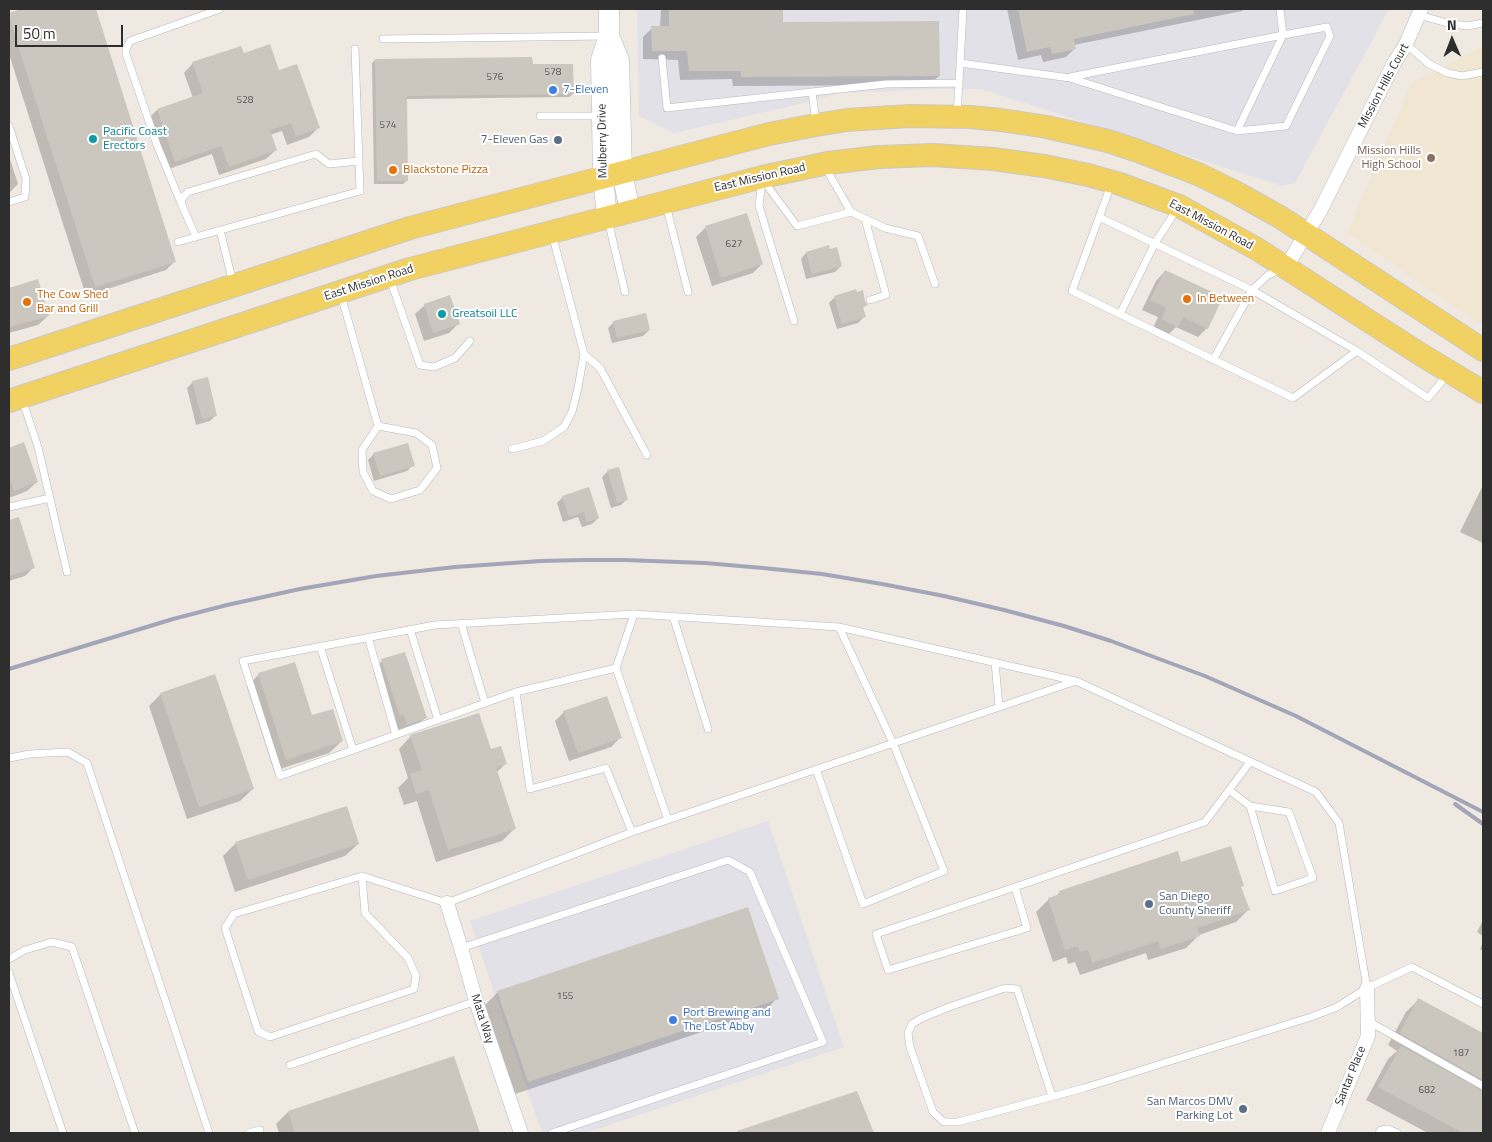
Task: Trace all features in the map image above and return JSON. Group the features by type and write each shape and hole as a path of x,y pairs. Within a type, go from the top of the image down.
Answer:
{"main road":[{"name":"Mulberry Drive","path":"609,9 609,36 601,60 602,116 613,175 630,211"},
{"name":"Mulberry Drive","path":"607,217 613,175 619,60 609,36"},
{"path":"9,359 410,228 769,134 816,125 909,116 1001,120 1079,133 1138,151 1198,174 1237,193 1306,234 1482,349"},
{"name":"East Mission Road","path":"15,399 419,266 762,177 823,164 879,157 933,155 985,158 1044,166 1112,182 1179,206 1257,248 1483,392"}],"street":[{"name":"Mission Hills Court","path":"1286,267 1320,211 1394,63 1406,44 1420,12"},
{"name":"Mata Way","path":"446,903 476,1001 521,1133"},
{"name":"Santar Place","path":"1328,1133 1368,1036 1367,988"}],"lane":[{"path":"196,237 157,145 126,54 126,49 130,41 220,9"},
{"path":"957,117 963,9"},
{"path":"1237,132 1283,35 1280,9"},
{"path":"1420,12 1447,24 1467,26 1483,23"},
{"path":"960,64 1070,78 1237,132 1286,126 1330,36 1327,26 1070,78"},
{"path":"383,39 609,36"},
{"path":"1406,44 1429,64 1448,73 1462,76 1483,72"},
{"path":"178,242 360,191 355,49"},
{"path":"662,58 667,108 886,84 959,83"},
{"path":"812,92 816,125"},
{"path":"540,116 602,116"},
{"path":"9,126 26,179 25,197 9,202"},
{"path":"181,203 183,197 188,192 316,154 330,164 359,161"},
{"path":"823,164 851,212 886,228 918,236 935,284"},
{"path":"762,177 797,226 851,212"},
{"path":"762,177 759,206 794,321"},
{"path":"1112,182 1072,291 1293,398 1357,351"},
{"path":"666,202 688,292"},
{"path":"1120,314 1155,243 1179,206"},
{"path":"607,217 625,292"},
{"path":"1099,217 1252,290 1357,351 1428,398 1450,372"},
{"path":"865,219 886,295 870,300"},
{"path":"220,230 234,285"},
{"path":"512,449 543,441 564,427 572,412 578,388 584,354 552,232"},
{"path":"1213,360 1252,290 1268,275 1286,267"},
{"path":"389,276 420,365 434,367 455,358 470,341"},
{"path":"340,292 378,426 362,450 363,472 372,491 391,499 420,490 437,468 432,444 416,433 378,426"},
{"path":"584,354 600,368 646,455"},
{"path":"15,399 38,447 67,572"},
{"path":"9,507 50,498"},
{"path":"634,614 616,668 668,820"},
{"path":"616,668 516,692 280,776 243,661 435,625 634,614 839,627 1076,681 1316,792 1339,823 1367,988"},
{"path":"673,616 708,729"},
{"path":"461,623 485,703"},
{"path":"816,769 863,904 944,871 893,743 839,627"},
{"path":"410,629 438,720"},
{"path":"368,637 396,735"},
{"path":"320,646 353,750"},
{"path":"995,662 999,707"},
{"path":"362,876 365,913 408,958 416,976 414,989 270,1037 258,1032 225,928 234,914 362,876 446,903 632,832 1076,681"},
{"path":"516,692 530,789 606,768 632,832"},
{"path":"9,758 30,754 68,752 87,763 209,1133"},
{"path":"1015,886 1027,928 888,970 876,934 1015,886 1205,822 1250,762"},
{"path":"1229,790 1250,806 1289,812 1313,878 1275,891 1250,806"},
{"path":"461,948 728,860 750,872 823,1042 552,1133"},
{"path":"9,959 25,950 52,942 72,947 135,1133"},
{"path":"1052,1096 1017,989 1005,988 949,1007 912,1024 908,1033 910,1047 933,1112 944,1122 958,1122 1084,1088 1311,1017 1337,1007 1367,988 1412,967 1483,1004"},
{"path":"9,973 63,1133"},
{"path":"290,1065 476,1001"},
{"path":"1367,1021 1483,1086"},
{"path":"1379,1133 1382,1130 1388,1129 1397,1133"},
{"path":"249,1133 260,1130"}],"shaded area":[{"path":"637,9 1389,9 1295,183 1282,186 981,89 838,93 800,104 674,133 639,116"},
{"name":"Mission Hills High School","path":"1483,47 1483,326 1347,233 1411,84"},
{"path":"768,821 844,1047 585,1133 542,1133 470,921"}],"building":[{"name":"Pacific Coast Erectors","path":"21,9 96,9 176,262 95,287 9,17 9,13"},
{"path":"669,9 783,9 783,22 939,21 940,76 741,77 741,71 689,71 687,51 652,51 651,26 669,26"},
{"path":"1018,9 1193,9 1194,14 1074,39 1076,49 1052,54 1050,47 1027,52"},
{"name":"Pacific Coast Erectors","path":"270,44 279,70 297,64 320,128 296,136 291,123 270,130 277,150 229,167 221,146 175,162 157,109 203,93 192,62 241,46 244,53"},
{"path":"532,57 533,64 573,64 574,94 407,96 408,181 377,181 375,59"},
{"path":"747,213 763,264 721,278 705,226"},
{"path":"829,245 830,249 837,247 842,266 812,274 806,252"},
{"name":"In Between","path":"1165,270 1223,297 1208,329 1183,317 1178,327 1161,319 1167,308 1150,300"},
{"name":"The Cow Shed Bar and Grill","path":"38,279 49,316 9,327 9,288"},
{"path":"856,289 857,292 863,290 865,301 868,305 863,307 866,317 842,324 834,296"},
{"name":"Greatsoil LLC","path":"450,295 460,324 433,333 424,304"},
{"path":"646,313 650,330 617,338 613,321"},
{"path":"208,377 217,416 202,419 192,381"},
{"path":"24,442 38,482 14,491 9,477 9,448"},
{"path":"408,443 415,466 380,476 373,453"},
{"path":"619,467 628,500 617,503 607,470"},
{"path":"589,487 599,518 587,522 584,512 569,517 562,496"},
{"path":"19,517 35,568 9,576 9,520"},
{"path":"405,652 427,718 407,725 404,715 400,716 381,659"},
{"path":"295,662 312,715 333,709 343,741 286,760 258,673"},
{"path":"215,674 254,789 199,807 160,693"},
{"path":"607,696 622,738 578,753 563,711"},
{"path":"479,713 491,749 501,746 507,764 496,767 516,829 448,850 429,790 416,794 410,774 422,770 410,735"},
{"path":"347,806 359,844 248,880 235,842"},
{"name":"San Diego County Sheriff","path":"1231,846 1244,886 1241,887 1250,910 1197,928 1200,936 1161,949 1158,941 1092,963 1088,950 1080,952 1078,946 1065,950 1048,898 1060,894 1059,891 1178,851 1181,862"},
{"path":"748,907 779,999 528,1082 497,991"},
{"path":"1418,998 1483,1033 1483,1080 1400,1033"},
{"path":"1401,1046 1483,1091 1483,1133 1463,1133 1378,1087"},
{"path":"454,1056 480,1133 295,1133 288,1111"},
{"path":"857,1091 874,1133 737,1133 737,1131"}],"railway":[{"path":"9,669 173,619 227,605 300,589 376,576 455,567 583,560 705,563 763,568 822,574 944,596 1064,626 1111,641 1205,676 1296,716 1483,812"},
{"path":"1455,804 1483,824"}],"place":[{"name":"7-Eleven","path":"553,90"},
{"name":"Pacific Coast Erectors","path":"93,139"},
{"name":"7-Eleven Gas","path":"558,140"},
{"name":"Mission Hills High School","path":"1431,158"},
{"name":"Blackstone Pizza","path":"393,170"},
{"name":"In Between","path":"1187,299"},
{"name":"The Cow Shed Bar and Grill","path":"27,302"},
{"name":"Greatsoil LLC","path":"442,314"},
{"name":"San Diego County Sheriff","path":"1149,904"},
{"name":"Port Brewing and The Lost Abby","path":"673,1020"},
{"name":"San Marcos DMV Parking Lot","path":"1243,1109"}]}
